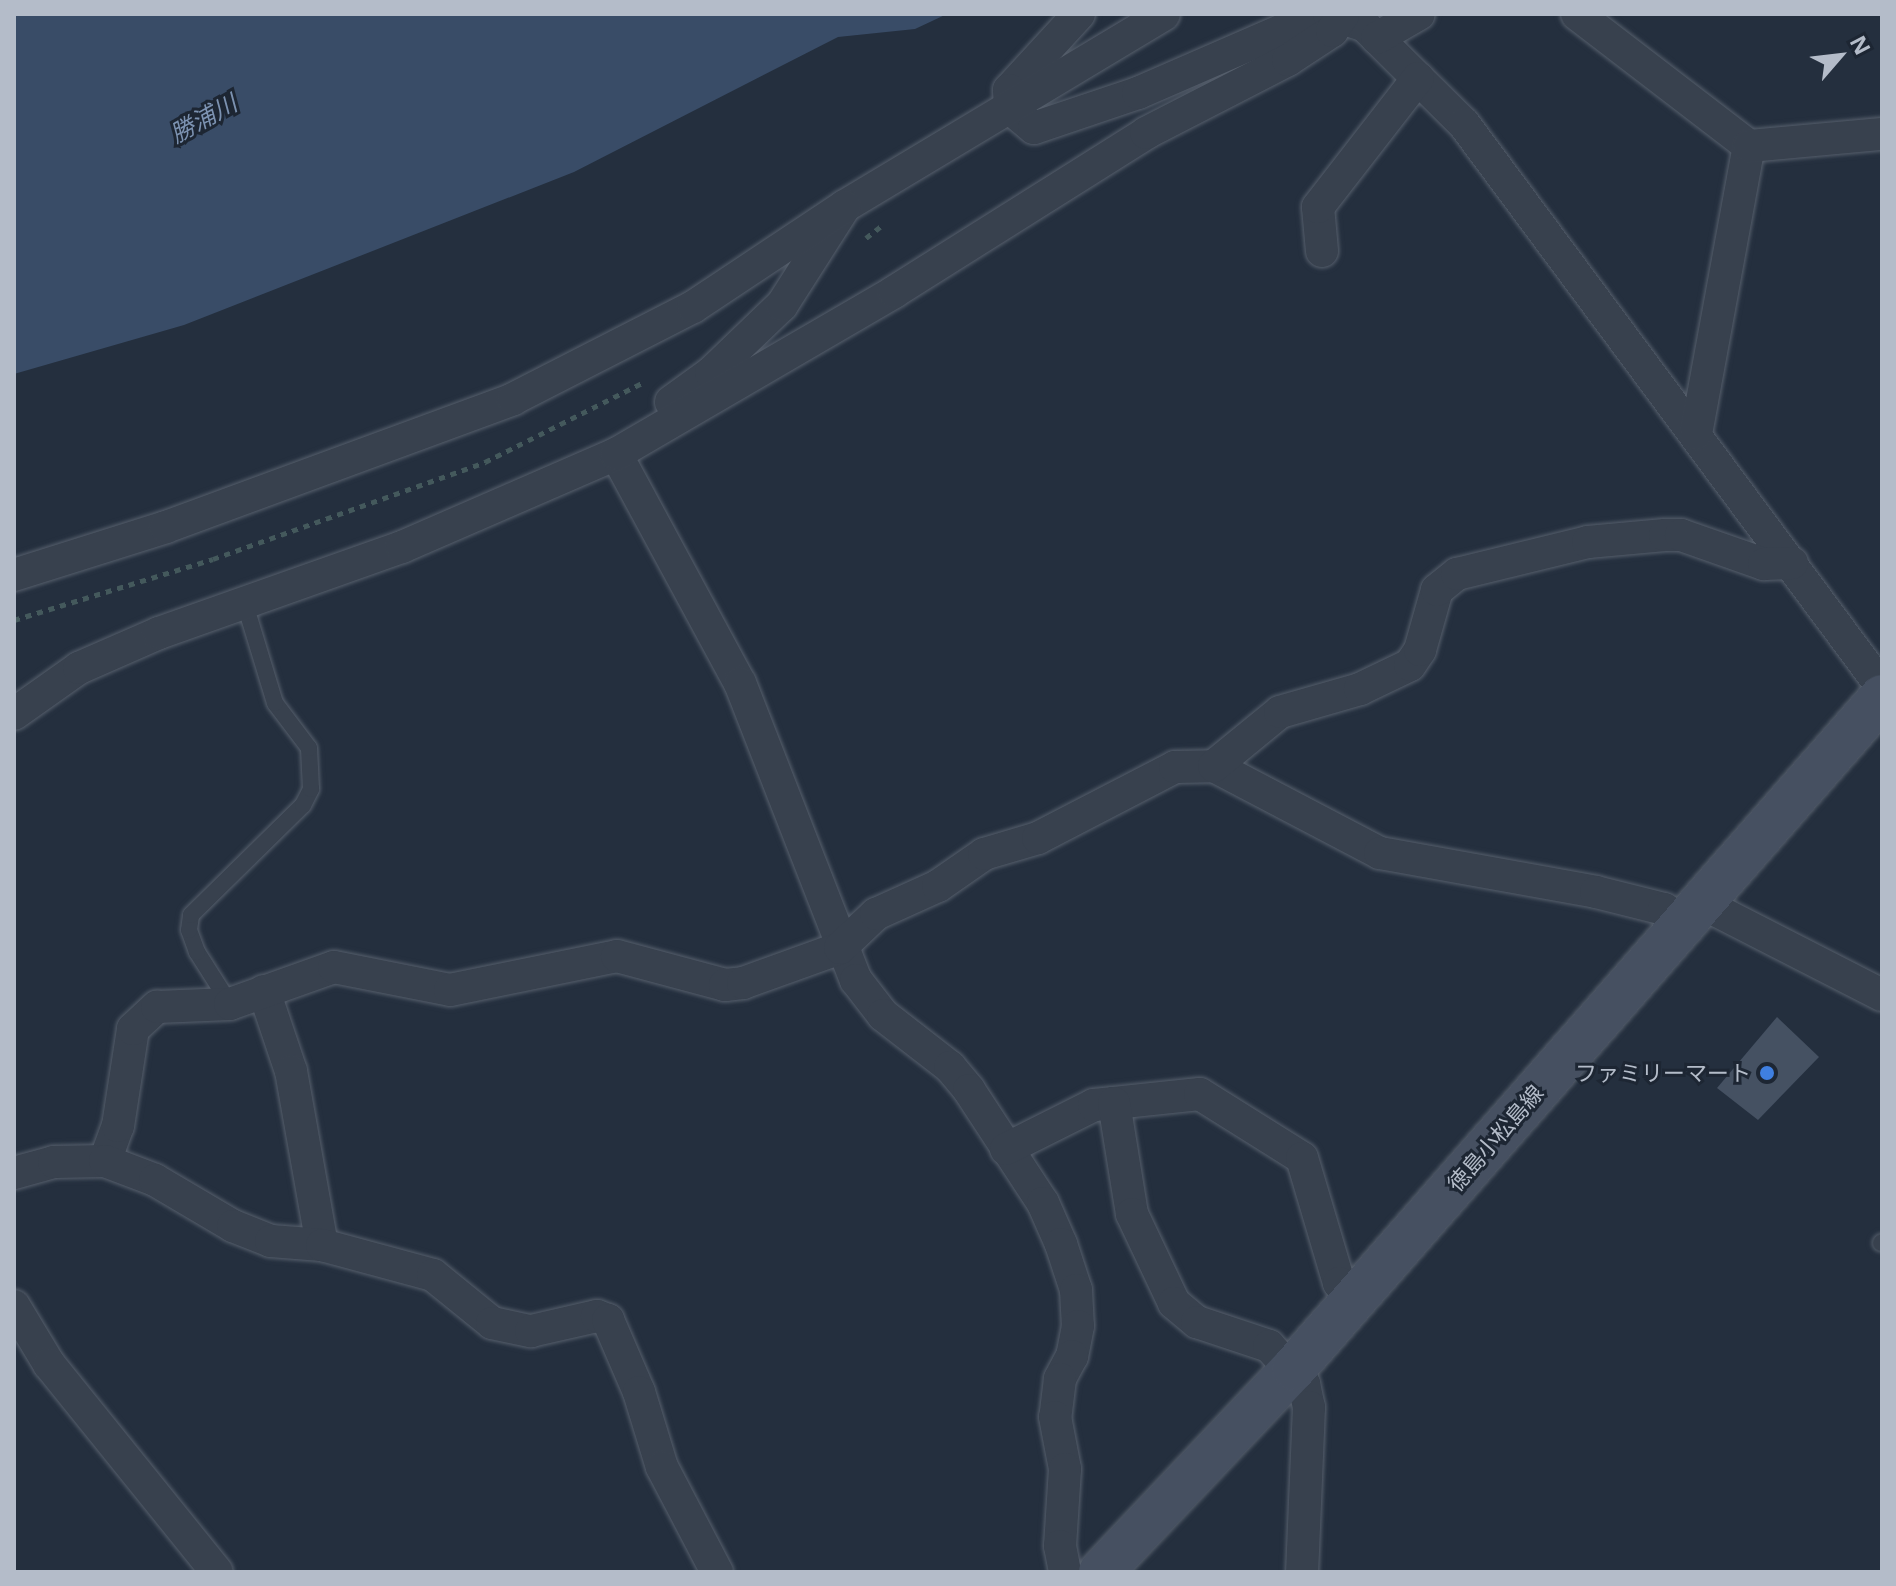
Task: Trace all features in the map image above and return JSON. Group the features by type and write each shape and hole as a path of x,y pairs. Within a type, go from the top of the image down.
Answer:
{"main road":[{"name":"徳島小松島線","path":"1101,1572 1294,1368 1882,697"}],"street":[{"path":"1079,14 1009,90 1010,108 1034,128 1138,93 1331,14 1377,38 1464,124 1882,687"},
{"path":"14,575 166,527 513,399 693,307 845,206 1164,14"},
{"path":"14,714 79,668 159,633 402,547 625,449 894,292 1146,133 1288,60 1332,31 1331,14"},
{"path":"1377,38 1419,14"},
{"path":"1577,14 1749,146 1882,134"},
{"path":"1322,251 1318,207 1418,78"},
{"path":"1696,434 1749,146"},
{"path":"625,449 669,403 711,373 782,305 845,206"},
{"path":"625,449 740,683 840,948 856,980 883,1015 950,1067 1043,1203 1076,1290 1078,1326 1072,1356 1060,1379 1055,1417 1065,1469 1060,1546 1065,1572"},
{"path":"1214,766 1280,712 1360,689 1410,665 1420,650 1437,590 1457,574 1588,542 1665,535 1681,535 1764,564 1792,563"},
{"path":"105,1161 118,1126 133,1029 144,1014 157,1007 230,1004 334,967 450,990 617,956 725,985 840,948 876,914 938,886 984,854 1038,838 1175,767 1214,766 1380,853 1692,912 1882,995"},
{"path":"264,991 291,1071 322,1245"},
{"path":"1006,1149 1094,1105 1200,1094 1302,1158 1339,1283 1353,1301"},
{"path":"1114,1103 1132,1214 1174,1303 1197,1322 1269,1346 1294,1368 1309,1407 1302,1572"},
{"path":"14,1173 54,1162 105,1161 155,1180 233,1226 271,1241 322,1245 433,1275 492,1323 531,1331 597,1316 608,1320 639,1392 662,1467 717,1572"},
{"path":"14,1306 49,1364 217,1572"}],"lane":[{"path":"230,1004 197,952 189,930 191,915 303,805 311,789 309,748 275,703 245,604"}],"water":[{"name":"勝浦川","path":"14,14 947,14 915,29 838,37 574,172 184,325 14,374"}],"building":[{"name":"ファミリーマート","path":"1777,1017 1819,1057 1758,1120 1717,1088"}],"place":[{"name":"ファミリーマート","path":"1767,1073"}]}
